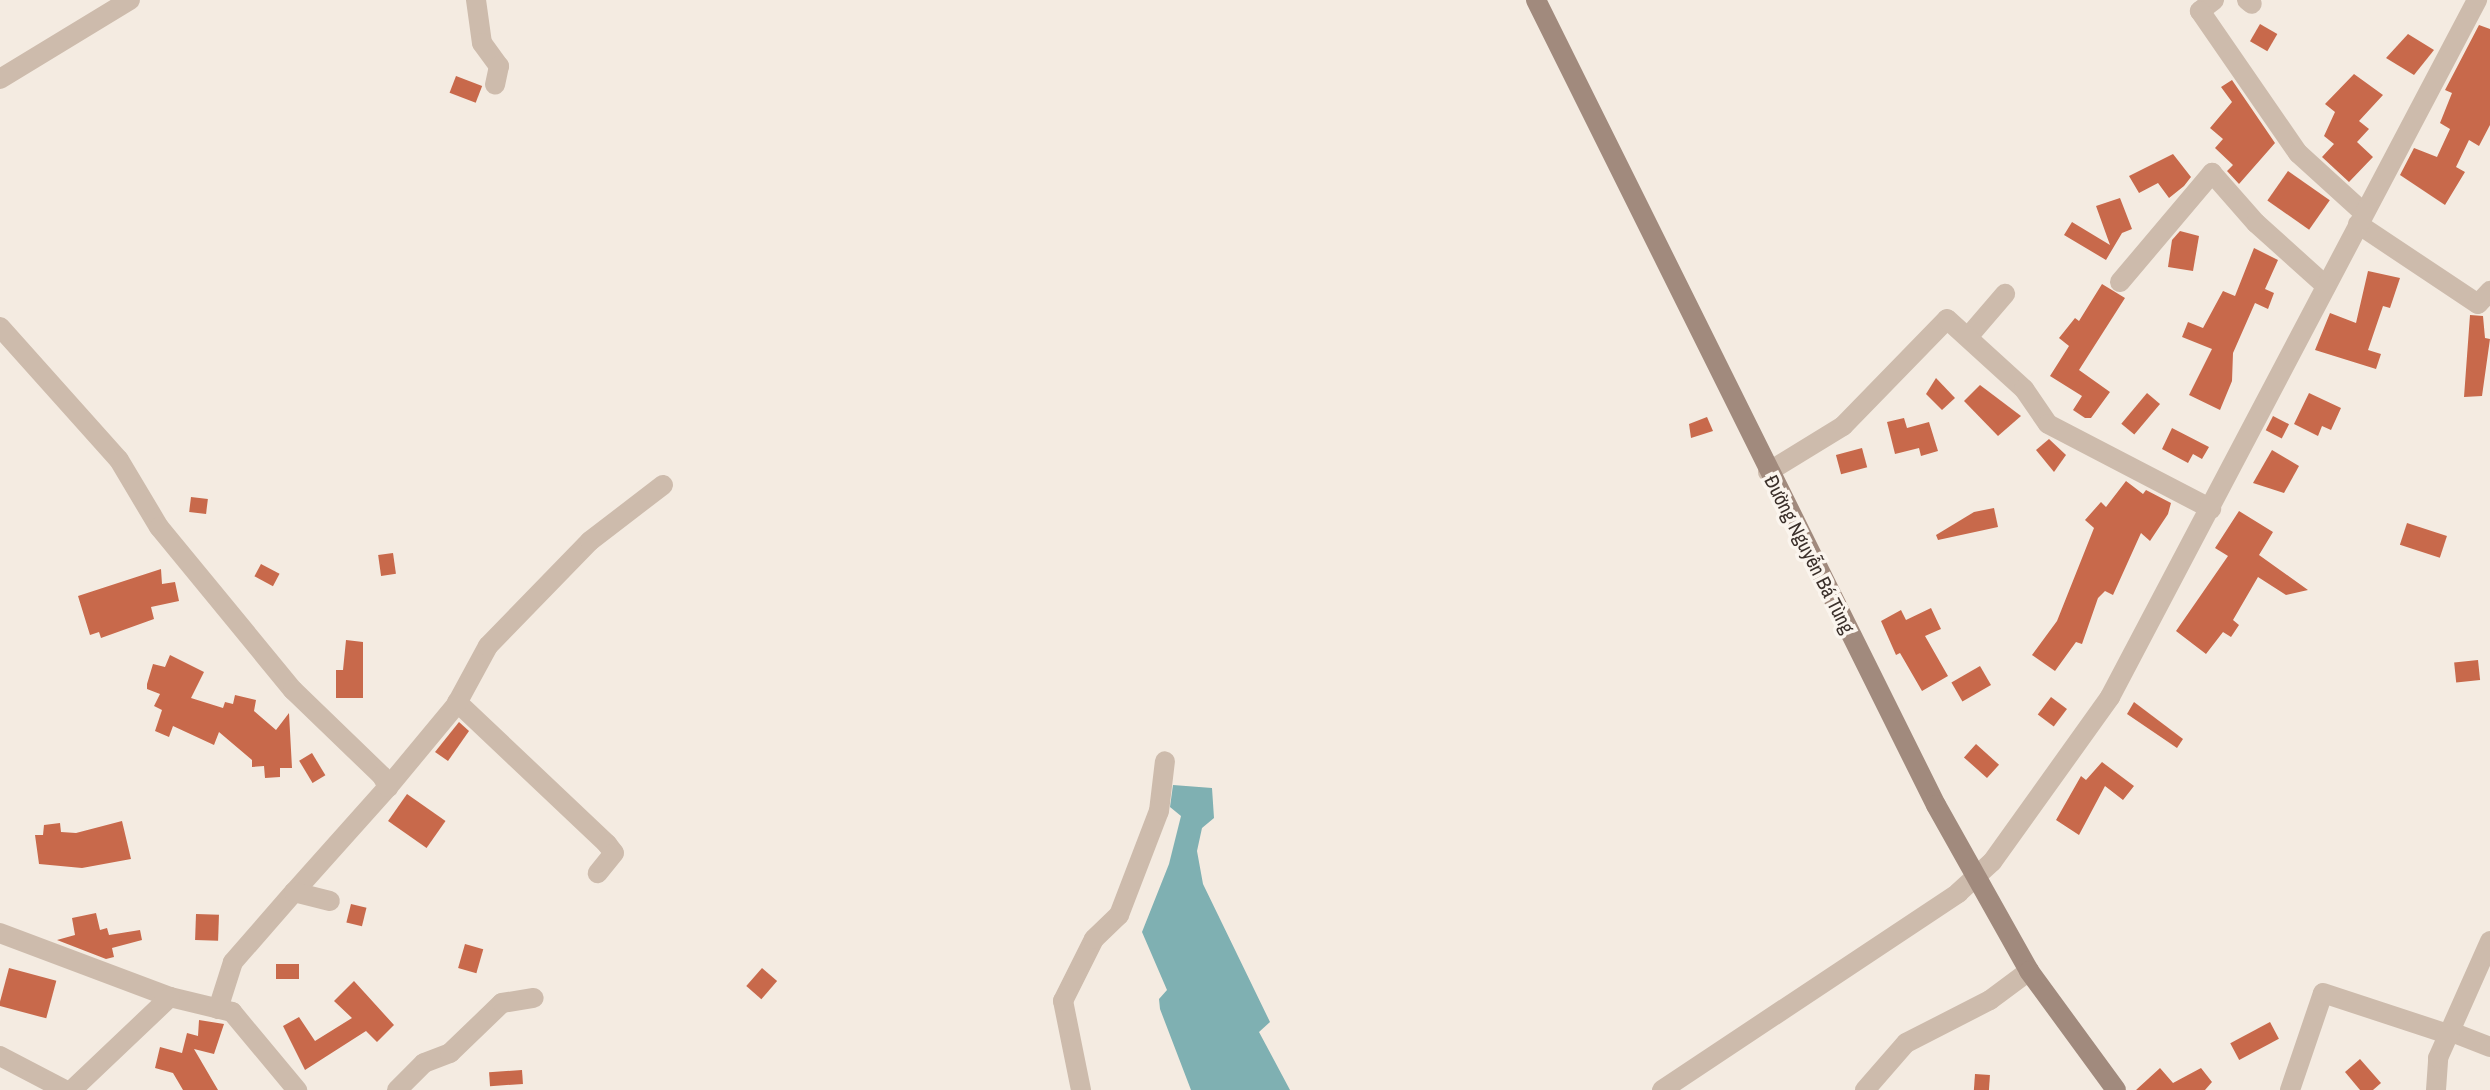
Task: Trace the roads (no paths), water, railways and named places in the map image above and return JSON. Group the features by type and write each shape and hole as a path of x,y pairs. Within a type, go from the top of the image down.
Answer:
{"main road":[{"name":"Đường Nguyễn Bá Tùng","path":"1536,0 1747,430 1975,879 2029,971 2116,1090"}],"street":[{"path":"0,79 130,0"},
{"path":"476,0 482,43 499,66 495,85"},
{"path":"2214,0 2200,11 2298,153 2361,218 2478,304 2490,291"},
{"path":"1662,1090 1975,879 2110,697 2477,0"},
{"path":"2120,282 2212,173 2256,223 2326,286"},
{"path":"1968,337 2005,294"},
{"path":"1765,466 1843,426 1947,319 2024,389 2048,424 2211,509"},
{"path":"0,327 119,460 159,527 293,690 388,787"},
{"path":"218,1009 233,962 388,787 457,702 488,646 590,541 663,485"},
{"path":"457,702 607,844 614,853 598,873"},
{"path":"1081,1090 1067,1031 1067,986 1094,939 1119,915 1159,811 1165,761"},
{"path":"294,892 330,901"},
{"path":"0,933 170,997 232,1012 255,1035 297,1090"},
{"path":"2436,1090 2438,1058 2490,941"},
{"path":"1865,1090 1906,1043 1990,1000 2029,971"},
{"path":"2290,1090 2323,993 2490,1047"},
{"path":"72,1090 170,997"},
{"path":"397,1090 426,1061 450,1053 502,1003 534,998"},
{"path":"0,1056 65,1090"}],"water":[{"path":"1173,785 1212,788 1214,818 1202,828 1197,851 1203,884 1270,1022 1259,1032 1290,1090 1191,1090 1160,1009 1159,999 1167,990 1142,932 1169,864 1181,816 1170,807"}]}
